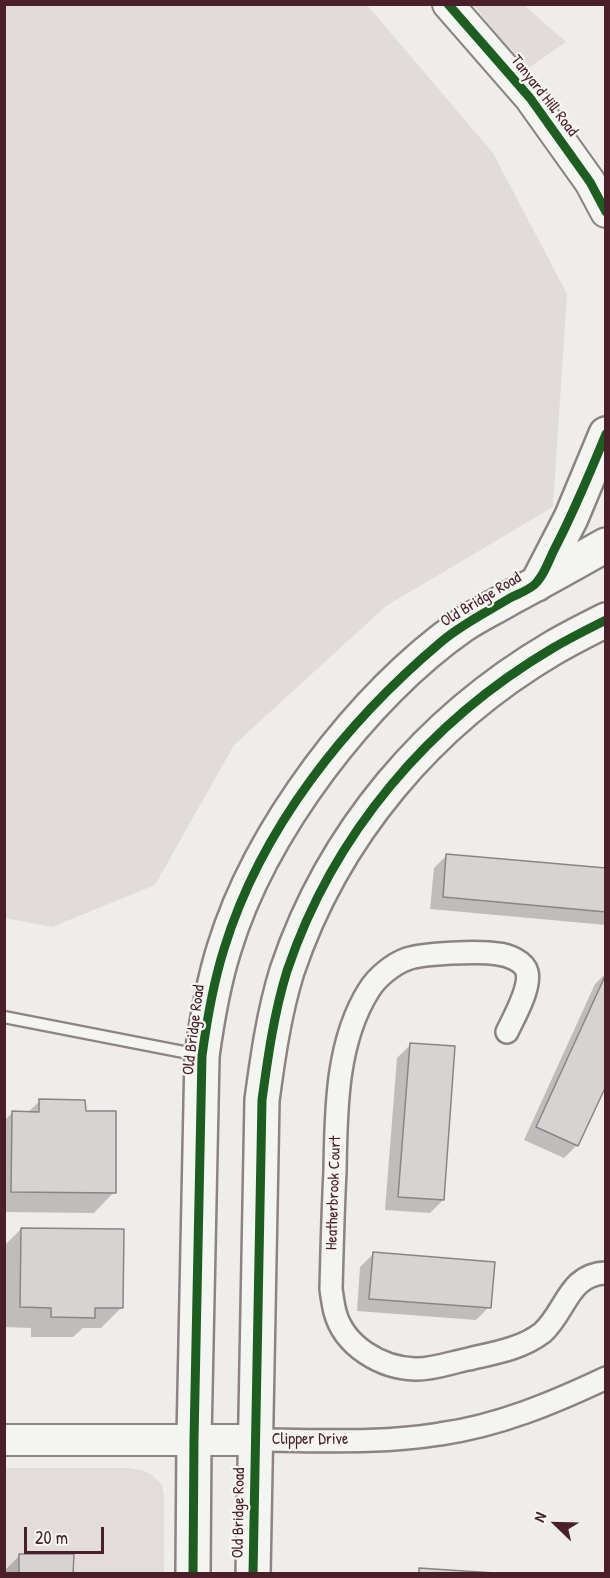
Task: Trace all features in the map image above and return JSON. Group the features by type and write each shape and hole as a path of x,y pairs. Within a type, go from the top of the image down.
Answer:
{"main road":[{"path":"537,584 571,518 606,434"},
{"name":"Old Bridge Road","path":"193,1574 202,1056 213,989 224,948 243,897 271,843 314,775 363,715 393,684 464,624 606,545"},
{"name":"Old Bridge Road","path":"253,1574 262,1100 272,1029 287,971 308,916 335,863 368,813 406,766 440,731 497,686 553,648 606,620"}],"street":[{"name":"Tanyard Hill Road","path":"448,4 530,98 590,182 606,212"},
{"name":"Heatherbrook Court","path":"507,1032 528,985 527,971 511,957 496,953 424,954 406,960 386,971 369,988 357,1013 344,1057 337,1103 331,1289 335,1313 346,1335 371,1357 393,1366 417,1369 502,1352 520,1346 542,1333 558,1315 574,1286 587,1277 606,1273"},
{"name":"Clipper Drive","path":"4,1440 385,1440 441,1434 495,1422 563,1399 606,1378"}],"lane":[{"path":"4,1017 202,1056"}],"shaded area":[{"path":"4,5 367,5 493,153 567,294 553,507 386,606 234,745 155,885 52,927 5,918"},
{"path":"474,5 524,5 566,42 524,71"},
{"path":"4,1468 128,1468 152,1475 162,1485 164,1496 164,1573 5,1573"}],"building":[{"path":"446,854 606,868 606,912 443,897"},
{"path":"606,974 606,1086 578,1146 536,1127"},
{"path":"410,1043 455,1046 444,1200 398,1197"},
{"path":"39,1099 85,1100 86,1111 116,1111 116,1193 11,1192 12,1111 39,1112"},
{"path":"21,1228 124,1229 123,1308 95,1308 95,1318 51,1317 51,1308 20,1307"},
{"path":"373,1252 495,1262 491,1308 369,1299"},
{"path":"19,1554 74,1554 73,1574 19,1574"},
{"path":"419,1568 510,1574 419,1574"}],"cycle path":[{"path":"448,4 530,98 590,182 606,212"},
{"path":"193,1574 202,1056 217,975 240,904 260,861 284,820 340,742 372,707 406,673 449,636 475,618 535,585 545,571 606,434"},
{"path":"253,1574 262,1100 275,1019 287,971 307,921 331,873 359,828 426,746 508,677 553,648 606,620"}]}
